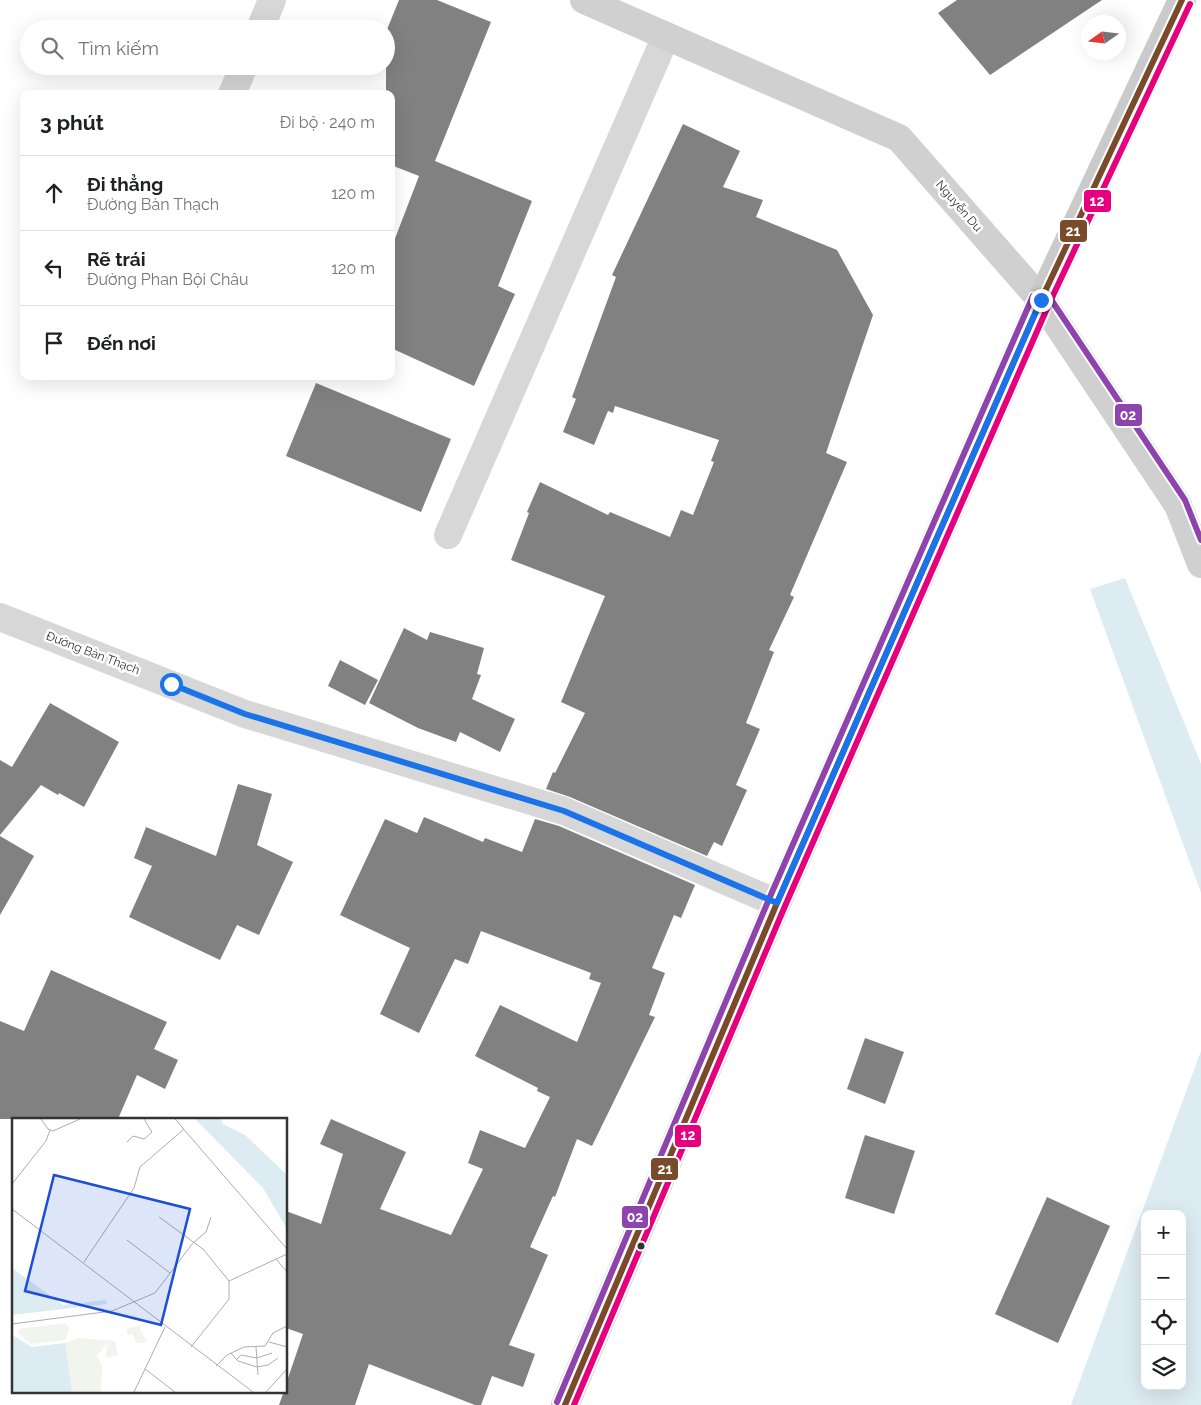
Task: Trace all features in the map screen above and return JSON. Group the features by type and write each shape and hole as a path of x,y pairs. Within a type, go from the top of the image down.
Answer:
{"main road":[{"path":"566,1405 777,903 1041,300 1182,0"}],"street":[{"path":"264,20 272,0"},
{"name":"Nguyễn Du","path":"584,0 899,138 1041,300 1178,505 1201,564"},
{"path":"448,535 666,36"},
{"path":"234,90 240,75"},
{"name":"Đường Bàn Thạch","path":"0,617 245,714 564,811 777,903"}],"shaded area":[{"path":"1125,578 1201,764 1201,893 1090,589"},
{"path":"1201,1051 1201,1405 1071,1405 1141,1214 1141,1390 1186,1390 1186,1210 1143,1210"}],"building":[{"path":"399,0 437,0 491,22 435,161 532,201 498,286 515,294 474,386 395,350 395,239 419,176 395,167 395,90 386,90 386,75 395,75 395,20 391,20"},
{"path":"957,0 1102,0 990,75 938,13"},
{"path":"683,124 740,151 723,187 763,200 756,217 837,250 873,315 826,453 847,462 790,595 794,597 769,650 774,652 746,723 760,729 736,785 747,790 722,846 714,842 707,856 570,797 546,789 553,772 555,773 585,713 561,702 605,596 511,560 529,513 527,512 540,482 608,515 610,512 670,537 681,510 693,515 714,462 711,461 719,440 615,406 613,413 608,411 594,445 563,432 576,399 572,397 616,277 612,275"},
{"path":"316,383 451,439 421,512 286,456"},
{"path":"404,628 427,640 430,632 484,648 477,674 481,675 472,699 515,719 500,752 460,732 456,742 418,728 369,703"},
{"path":"340,660 378,680 365,705 328,686"},
{"path":"50,703 119,742 84,807 41,785 0,835 0,760 12,767"},
{"path":"238,784 272,794 257,845 293,862 259,935 237,925 220,960 129,917 152,866 134,858 146,827 216,856"},
{"path":"424,817 483,842 485,838 522,852 535,819 559,826 695,885 681,918 674,915 652,968 665,973 649,1015 655,1017 592,1146 577,1139 555,1197 553,1196 530,1247 548,1255 509,1345 535,1354 523,1387 492,1376 481,1405 475,1405 369,1364 355,1405 279,1405 284,1392 288,1392 288,1378 303,1334 288,1329 288,1212 321,1224 343,1154 320,1144 331,1119 406,1152 380,1209 451,1235 483,1169 468,1163 480,1130 525,1148 550,1097 537,1091 538,1088 475,1056 500,1005 577,1042 601,983 589,979 591,973 481,931 468,964 455,959 419,1033 380,1014 410,948 340,915 385,819 417,833"},
{"path":"0,836 34,856 0,915"},
{"path":"51,970 167,1022 154,1049 178,1060 165,1089 137,1075 118,1118 0,1119 0,1021 24,1031"},
{"path":"865,1038 904,1052 885,1104 847,1089"},
{"path":"865,1135 915,1151 894,1214 845,1198"},
{"path":"1047,1197 1110,1226 1058,1343 995,1314"}],"transit line":[{"name":"21","path":"565,1405 777,903 1041,300 1182,0"},
{"name":"12","path":"574,1405 785,906 1049,304 1190,4"},
{"name":"02","path":"1048,295 1185,500 1201,540"},
{"name":"02","path":"557,1402 769,899 1033,296"}],"route":[{"path":"171,684 245,714 564,811 777,903 1041,300"}]}
